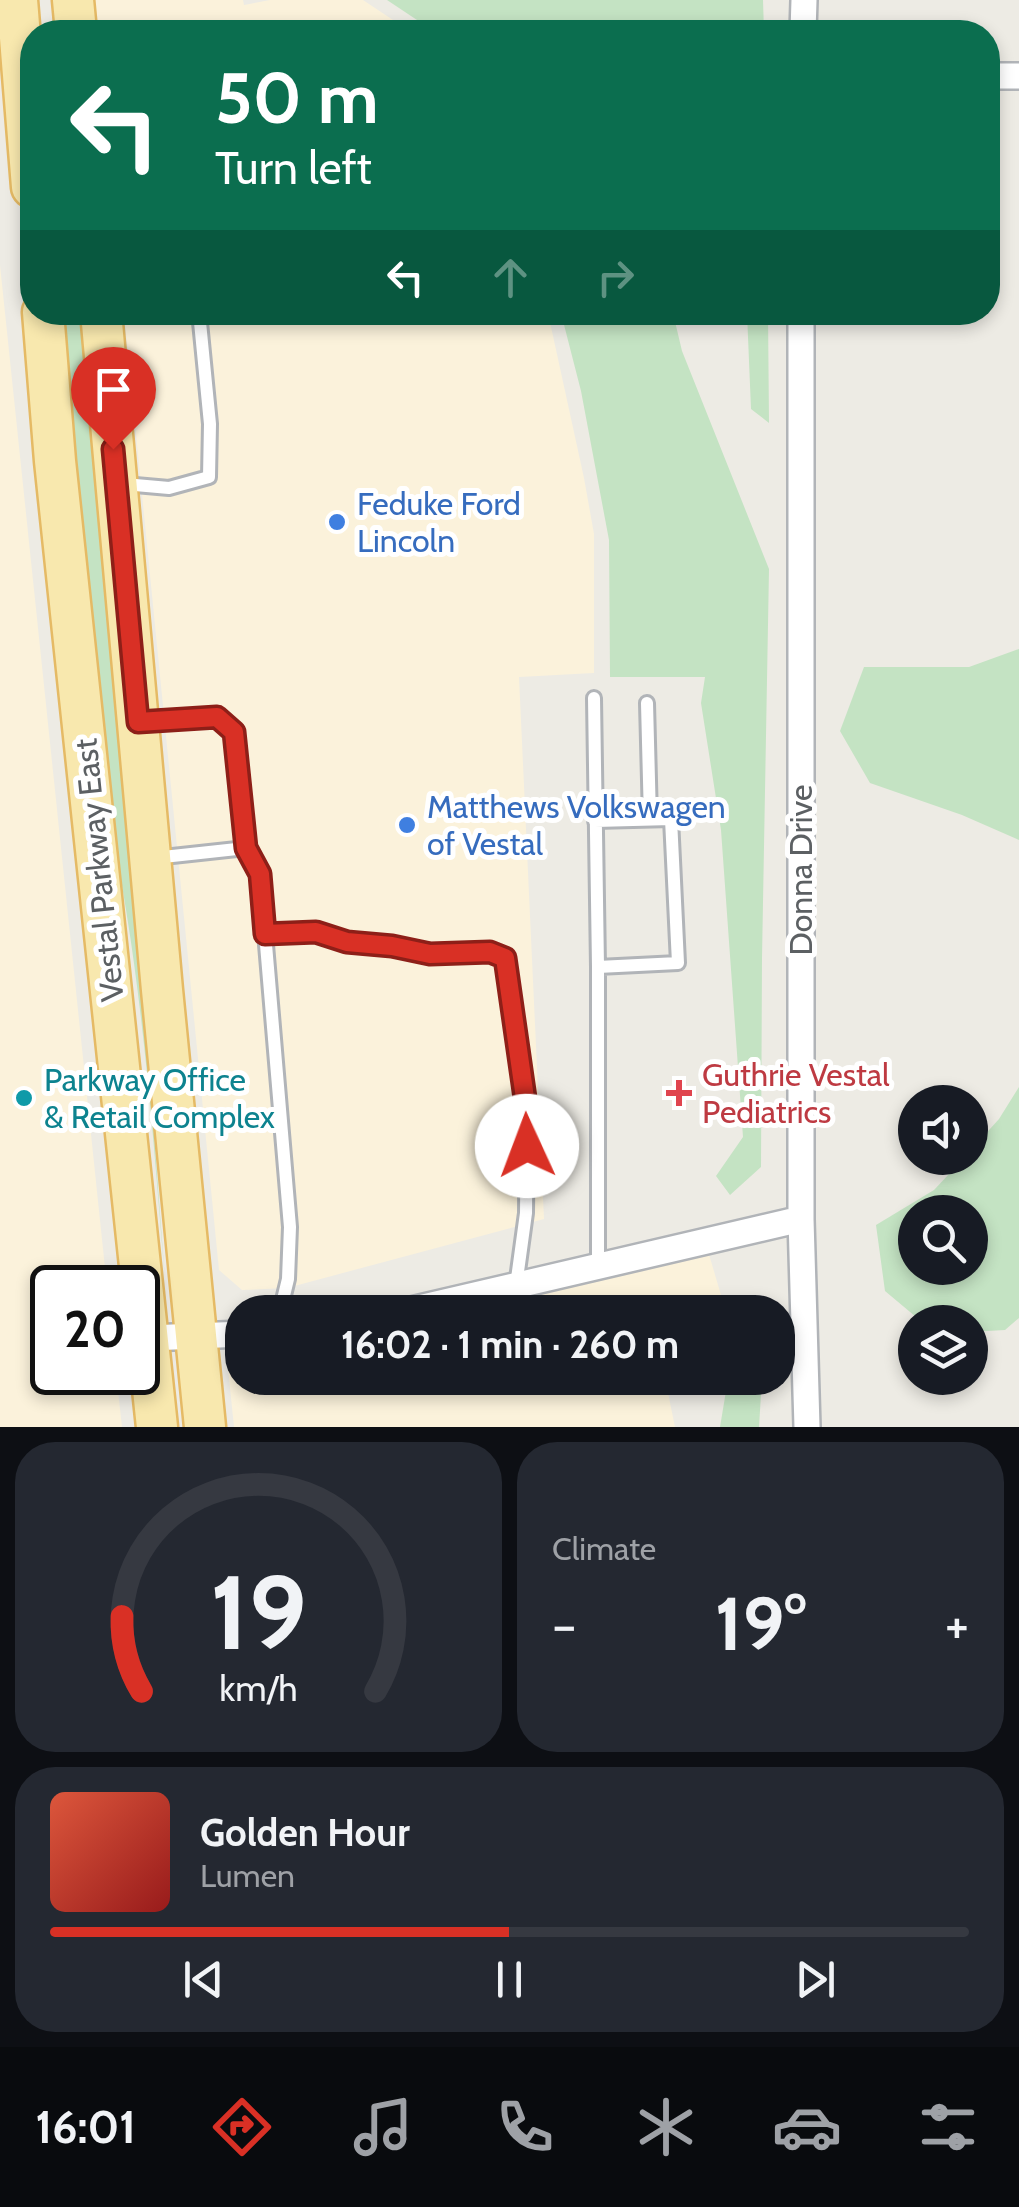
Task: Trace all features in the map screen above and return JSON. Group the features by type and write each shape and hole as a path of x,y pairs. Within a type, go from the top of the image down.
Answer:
{"main road":[{"path":"17,0 20,37"},
{"name":"Vestal Parkway East","path":"44,325 57,480 142,1265"},
{"name":"Vestal Parkway East","path":"102,325 205,1427"},
{"name":"Vestal Parkway East","path":"155,1395 158,1427"}],"street":[{"name":"Donna Drive","path":"801,325 801,1219 807,1427"},
{"path":"477,1295 801,1219"},
{"path":"160,1338 225,1335"}],"lane":[{"path":"116,483 169,488 209,477 210,424 201,325"},
{"path":"594,698 598,1267"},
{"path":"647,703 650,820"},
{"path":"138,722 217,717 234,732 246,848 260,874 290,1227 284,1295"},
{"path":"595,821 671,819 678,963 598,967"},
{"path":"150,858 246,848"},
{"path":"265,934 316,932 347,942 430,954 490,952 505,958 527,1112 526,1213 516,1286"}],"shaded area":[{"path":"92,0 243,0 244,5 270,0 363,0 393,20 94,20"},
{"path":"0,265 105,1265 30,1265 30,1395 118,1395 122,1427 0,1427"},
{"path":"125,325 551,325 594,534 594,673 519,677 544,1219 287,1288 242,1290 219,1270"},
{"path":"708,1251 721,1295 531,1295"},
{"path":"231,1395 668,1395 675,1427 234,1427"}],"green space":[{"path":"387,0 763,0 764,20 417,20"},
{"path":"59,325 83,325 135,884 165,1280 137,984 107,809"},
{"path":"564,325 676,325 682,351 769,569 761,1167 730,1195 716,1176 743,1137 721,830 701,703 705,677 610,677 609,540 581,391"},
{"path":"748,325 768,325 769,423 751,409"},
{"path":"1019,649 1019,840 870,783 840,731 864,667 969,667"},
{"path":"1019,1087 1019,1318 1005,1330 988,1331 988,1305 902,1305 885,1291 876,1225 898,1212 898,1285 988,1285 988,1195 926,1195 948,1175 988,1175 988,1131"},
{"path":"725,1395 761,1395 759,1427 720,1427"}],"place":[{"name":"Feduke Ford Lincoln","path":"337,522"},
{"name":"Matthews Volkswagen of Vestal","path":"407,825"},
{"name":"Guthrie Vestal Pediatrics","path":"679,1093"},
{"name":"Parkway Office & Retail Complex","path":"24,1098"}],"route":[{"path":"113,449 138,722 217,717 234,732 246,848 260,874 265,934 316,932 347,942 430,954 490,952 505,958 527,1112 527,1146"}]}
